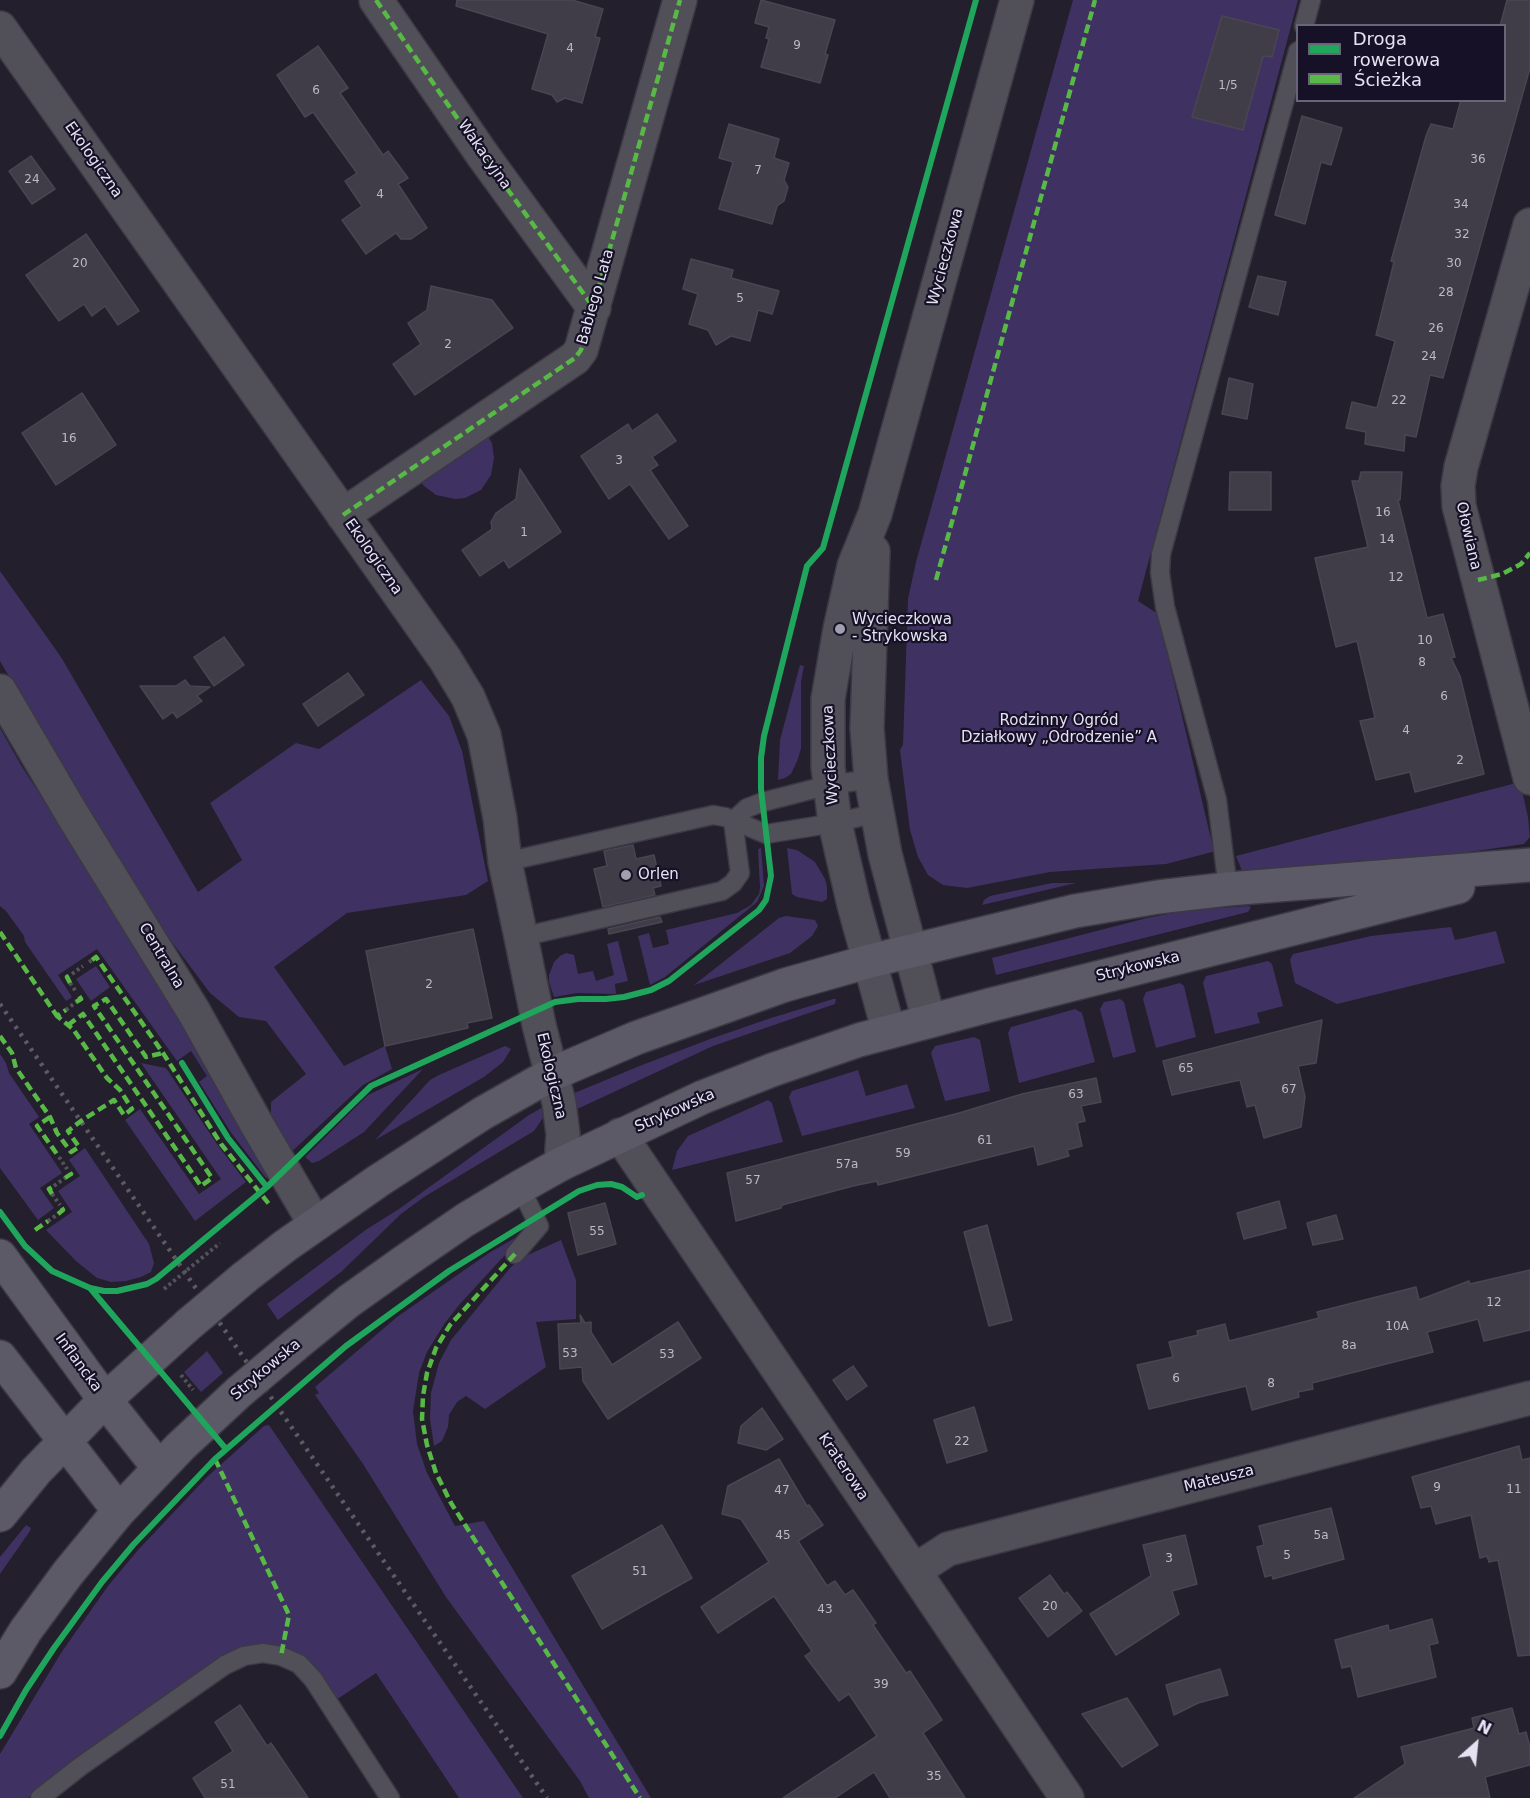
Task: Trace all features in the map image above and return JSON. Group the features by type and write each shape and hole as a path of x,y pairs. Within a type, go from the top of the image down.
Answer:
{"main road":[{"name":"Strykowska","path":"0,1515 65,1441 105,1400 245,1277 315,1224 483,1113 552,1074 636,1038 785,985 1075,911 1158,897 1228,889 1530,867"},
{"name":"Strykowska","path":"0,1672 26,1630 68,1573 119,1511 159,1468 239,1392 349,1301 408,1259 465,1220 561,1164 703,1097 772,1070 889,1032 1530,867"},
{"name":"Inflancka","path":"0,1256 105,1400 159,1468"},
{"path":"0,1357 119,1511"}],"street":[{"name":"Wakacyjna","path":"376,0 484,157 594,309"},
{"name":"Babiego Lata","path":"343,515 575,358 585,342 680,0"},
{"name":"Wycieczkowa","path":"889,1032 835,823 829,785 828,699 834,658 854,566 875,514 1017,0"},
{"name":"Ekologiczna","path":"0,28 445,659 468,697 484,735 500,818 505,862 560,1113 561,1164"},
{"name":"Ołowiana","path":"1530,225 1461,467 1458,486 1459,506 1530,778"},
{"name":"Wycieczkowa","path":"875,514 867,728 871,779 876,813 929,1021"},
{"name":"Centralna","path":"0,691 72,814 194,1012 315,1224"},
{"name":"Kraterowa","path":"620,1135 1067,1798"},
{"name":"Mateusza","path":"914,1571 948,1549 1530,1398"}],"lane":[{"path":"1305,24 1311,0"},
{"path":"1228,889 1217,800 1165,607 1160,581 1161,554 1296,58"},
{"path":"733,821 747,808 762,802 829,785 871,779"},
{"path":"505,862 713,815 725,817 766,834 835,823 876,813"},
{"path":"521,937 722,891 733,883 740,873 733,821"},
{"path":"515,1254 539,1226 520,1187"},
{"path":"40,1798 225,1665 244,1656 263,1653 281,1656 299,1664 313,1679 390,1798"}],"path":[{"path":"72,974 83,966"},
{"path":"70,983 77,993"},
{"path":"66,1010 76,1002"},
{"path":"59,1157 67,1169"},
{"path":"54,1186 65,1178"},
{"path":"52,1194 60,1205"},
{"path":"48,1221 58,1214"},
{"path":"164,1289 220,1243"},
{"path":"180,1375 197,1395"}],"green space":[{"name":"Rodzinny Ogród Działkowy „Odrodzenie” A","path":"1073,0 1298,0 1138,601 1158,614 1211,839 1216,851 1166,864 1050,872 967,888 943,885 928,875 918,857 910,830 900,750 903,745 908,599 916,562"},
{"path":"487,435 492,443 494,458 491,475 481,490 465,498 455,499 436,495 420,481"},
{"path":"0,571 61,657 198,892 242,860 210,803 296,743 319,749 421,680 449,716 462,751 488,881 466,895 347,913 274,967 344,1066 385,1046 392,1069 363,1085 287,1156 271,1119 271,1102 306,1074 266,1021 239,1017 210,993 111,852 0,661"},
{"path":"800,665 804,666 801,682 801,748 791,774 778,780 780,740"},
{"path":"0,728 21,765 150,966 273,1173 266,1178 232,1134 199,1082 207,1076 191,1051 177,1061 97,949 58,975 72,997 66,1001 25,942 24,936 0,906"},
{"path":"1520,782 1530,837 1524,844 1462,853 1242,871 1236,856"},
{"path":"761,848 764,886 757,902 665,977 650,985 638,936 649,933 653,948 669,944 666,930 737,913 751,905 759,894 758,849"},
{"path":"787,848 797,850 815,862 825,879 827,899 822,902 792,894"},
{"path":"1052,883 1076,883 982,905 984,900 990,896"},
{"path":"1251,907 1248,912 996,975 992,958 1147,918 1189,910"},
{"path":"786,916 815,920 818,926 812,936 790,953 694,985 779,918"},
{"path":"1451,927 1455,940 1496,931 1505,963 1337,1004 1295,983 1290,960 1293,954 1371,936"},
{"path":"618,941 628,981 615,984 616,994 577,993 554,997 549,975 554,962 560,956 566,953 574,955 578,974 593,971 596,981 614,975 607,944"},
{"path":"1268,961 1272,964 1283,1006 1257,1013 1260,1023 1215,1034 1203,983 1206,976"},
{"path":"96,966 110,987 91,1001 76,979"},
{"path":"1180,983 1184,986 1196,1037 1156,1048 1143,999 1146,992"},
{"path":"836,999 835,1004 713,1046 575,1110 572,1094 710,1039"},
{"path":"1120,999 1124,1002 1136,1052 1113,1058 1100,1009 1104,1002"},
{"path":"1075,1009 1082,1013 1095,1062 1019,1083 1008,1033 1011,1027"},
{"path":"974,1037 980,1040 990,1091 945,1101 931,1053 935,1046"},
{"path":"505,1046 511,1049 503,1062 484,1077 375,1140 430,1080"},
{"path":"0,1054 9,1073 39,1117 29,1124 62,1173 40,1188 54,1208 38,1220 0,1168"},
{"path":"141,1063 166,1068 219,1147 246,1182 195,1221 125,1120 140,1109 199,1194 221,1179"},
{"path":"423,1069 364,1132 319,1161 312,1163 305,1157 368,1095"},
{"path":"858,1070 866,1096 907,1084 915,1108 802,1136 789,1097 792,1091"},
{"path":"768,1100 772,1103 783,1142 672,1170 677,1151 688,1136"},
{"path":"543,1107 547,1112 534,1131 424,1197 401,1214 341,1272 278,1320 267,1304 367,1229"},
{"path":"85,1148 149,1244 154,1263 151,1272 141,1277 111,1282 97,1278 76,1261 46,1230 72,1212 58,1191 80,1176 69,1160"},
{"path":"527,1231 459,1305 427,1352 419,1373 413,1411 417,1444 427,1473 455,1526 484,1521 651,1798 589,1798 580,1781 446,1597 363,1464 315,1395 319,1393 315,1387 397,1317 489,1253"},
{"path":"561,1240 576,1280 576,1319 536,1322 546,1367 485,1409 466,1396 457,1402 449,1415 448,1427 442,1441 434,1446 430,1419 431,1393 439,1363 451,1340 510,1268 521,1258"},
{"path":"207,1351 223,1373 201,1392 184,1372"},
{"path":"269,1425 523,1798 459,1798 376,1673 336,1700 267,1645 75,1761 28,1798 0,1798 0,1754 61,1653 108,1586 138,1550 207,1477 264,1426"},
{"path":"26,1525 31,1528 30,1531 0,1574 0,1557"}],"building":[{"path":"457,0 572,0 603,9 595,37 600,38 582,103 565,98 557,102 552,95 532,89 548,34 456,6"},
{"path":"761,0 835,20 825,54 828,55 820,83 761,67 769,39 766,38 769,27 755,23"},
{"path":"1507,0 1530,0 1530,68 1443,378 1430,375 1416,437 1405,435 1404,451 1365,444 1366,432 1346,428 1352,402 1377,408 1395,341 1376,335 1394,262 1391,261 1426,136 1431,124 1453,129 1460,102 1506,102 1506,24 1501,24"},
{"path":"1222,16 1279,30 1272,57 1263,56 1243,130 1192,117"},
{"path":"318,46 348,88 340,93 383,155 388,151 408,178 398,184 427,228 411,239 401,239 396,233 366,254 342,220 362,206 345,181 357,173 313,112 305,117 277,75"},
{"path":"1302,116 1342,128 1331,165 1321,162 1305,224 1275,215"},
{"path":"729,124 779,139 774,158 789,163 784,180 788,187 784,201 777,206 772,224 719,209 733,162 719,158"},
{"path":"31,156 55,189 32,204 9,171"},
{"path":"86,234 139,311 118,325 105,306 92,316 84,304 59,321 26,275"},
{"path":"691,259 733,270 731,278 779,291 772,314 758,310 750,341 731,336 716,345 708,330 689,324 698,294 683,289"},
{"path":"1258,276 1286,282 1278,315 1249,307"},
{"path":"431,286 492,300 513,328 415,395 393,364 421,344 408,323 427,310"},
{"path":"1229,378 1253,384 1247,419 1222,414"},
{"path":"82,393 116,445 56,485 22,433"},
{"path":"657,414 676,441 652,457 658,465 650,470 688,526 669,539 630,484 609,499 581,456 628,424 632,431"},
{"path":"520,469 561,532 509,568 504,560 480,576 462,550 492,529 491,522 496,513 516,499"},
{"path":"1230,472 1271,472 1271,510 1229,510"},
{"path":"1361,472 1402,472 1400,500 1398,500 1427,618 1443,614 1455,657 1451,658 1460,676 1484,774 1415,792 1410,772 1376,780 1360,721 1375,718 1357,641 1336,647 1315,558 1368,547 1352,481 1359,481"},
{"path":"224,637 244,665 214,686 194,657"},
{"path":"348,673 364,695 318,726 303,704"},
{"path":"185,680 190,686 210,687 197,696 202,701 177,718 173,712 163,719 140,686 176,686"},
{"path":"633,845 636,859 654,855 661,886 653,888 655,895 603,907 594,869 607,866 604,851"},
{"path":"660,917 662,922 609,934 608,929"},
{"path":"473,929 492,1018 467,1023 468,1028 385,1046 366,951"},
{"path":"1322,1020 1316,1063 1298,1066 1305,1097 1301,1127 1264,1138 1255,1105 1247,1107 1240,1080 1172,1095 1163,1061"},
{"path":"1096,1078 1101,1102 1081,1106 1085,1121 1077,1123 1082,1146 1067,1150 1069,1156 1038,1165 1034,1146 878,1185 877,1181 853,1186 782,1205 781,1208 736,1221 727,1173 959,1113 1022,1094"},
{"path":"1279,1201 1286,1228 1244,1239 1237,1213"},
{"path":"605,1203 616,1244 578,1255 568,1213"},
{"path":"1336,1215 1343,1239 1313,1245 1307,1223"},
{"path":"987,1225 1012,1320 989,1326 964,1232"},
{"path":"1530,1270 1530,1330 1484,1341 1478,1319 1427,1332 1433,1352 1312,1383 1313,1389 1298,1392 1299,1397 1252,1410 1246,1386 1149,1409 1137,1365 1173,1357 1169,1342 1198,1335 1197,1331 1225,1324 1229,1341 1319,1318 1317,1312 1416,1287 1419,1300 1469,1281 1470,1284"},
{"path":"580,1315 585,1323 591,1322 591,1332 612,1365 678,1322 701,1358 608,1419 583,1381 582,1367 560,1369 558,1324 581,1323"},
{"path":"853,1366 867,1386 847,1400 833,1380"},
{"path":"974,1407 987,1451 947,1463 934,1420"},
{"path":"762,1408 783,1439 766,1450 738,1443 741,1426"},
{"path":"1519,1446 1522,1460 1530,1458 1530,1655 1518,1656 1498,1560 1489,1562 1487,1556 1480,1558 1471,1515 1436,1524 1431,1506 1421,1508 1412,1477"},
{"path":"779,1459 807,1506 809,1505 823,1525 798,1541 827,1586 835,1581 845,1595 853,1590 876,1623 873,1625 906,1673 910,1671 942,1720 923,1733 965,1798 890,1798 874,1772 835,1798 783,1798 877,1736 849,1694 839,1701 805,1656 812,1651 774,1596 718,1633 701,1607 769,1562 741,1519 722,1514 728,1486"},
{"path":"1331,1508 1344,1559 1273,1579 1272,1575 1265,1577 1257,1547 1264,1545 1259,1526"},
{"path":"662,1525 692,1578 602,1629 572,1576"},
{"path":"1185,1535 1197,1584 1172,1591 1179,1614 1116,1655 1090,1614 1151,1576 1143,1545"},
{"path":"1050,1575 1064,1594 1067,1592 1082,1611 1048,1637 1019,1598"},
{"path":"1432,1619 1438,1643 1429,1645 1436,1677 1358,1697 1351,1666 1342,1668 1335,1640 1388,1625 1389,1631"},
{"path":"1220,1669 1228,1695 1198,1703 1174,1715 1166,1685"},
{"path":"1127,1698 1158,1745 1122,1767 1082,1714"},
{"path":"240,1705 267,1746 271,1743 308,1798 205,1798 193,1778 233,1751 215,1722"},
{"path":"1512,1708 1519,1734 1526,1732 1530,1747 1530,1765 1485,1777 1490,1798 1354,1798 1405,1764 1401,1747 1474,1728 1472,1718"}],"railway":[{"path":"0,1004 547,1798"}],"marked path":[{"path":"376,0 484,157 594,308"},
{"path":"343,515 575,358 581,350 680,0"},
{"path":"936,580 1095,0"},
{"path":"1478,580 1502,574 1521,564 1530,553"},
{"path":"0,932 57,1016"},
{"path":"92,960 96,957 163,1053 221,1144 269,1204"},
{"path":"70,983 67,977 72,974"},
{"path":"76,1002 81,999 77,993"},
{"path":"68,1025 83,1014 201,1186 212,1178 94,1006 106,999 146,1057 163,1053"},
{"path":"0,1036 12,1053 16,1068 71,1152 79,1147 68,1131 81,1121 114,1100 124,1115 132,1109 73,1029 57,1016 66,1010"},
{"path":"50,1117 37,1126 59,1157"},
{"path":"65,1178 71,1174 67,1169"},
{"path":"52,1194 49,1189 54,1186"},
{"path":"58,1214 63,1210 60,1205"},
{"path":"35,1230 48,1221"},
{"path":"515,1254 450,1325 436,1348 427,1373 423,1396 422,1419 427,1445 436,1473 451,1503 640,1798"},
{"path":"215,1459 289,1615 281,1656"}],"cycle path":[{"path":"0,1212 25,1246 52,1271 90,1288 104,1291 117,1291 147,1284 267,1187 371,1086 555,1002 624,997 651,990 669,981 759,910 766,900 771,876 761,789 764,736 807,566 823,548 976,0"},
{"path":"182,1063 228,1138 267,1187"},
{"path":"0,1736 26,1690 54,1648 102,1582 133,1545 215,1459 346,1346 449,1271 579,1191 597,1185 611,1184 622,1187 637,1197 642,1195"},
{"path":"90,1288 226,1449"}],"place":[{"name":"Wycieczkowa - Strykowska","path":"840,629"},
{"name":"Orlen","path":"626,875"}]}
